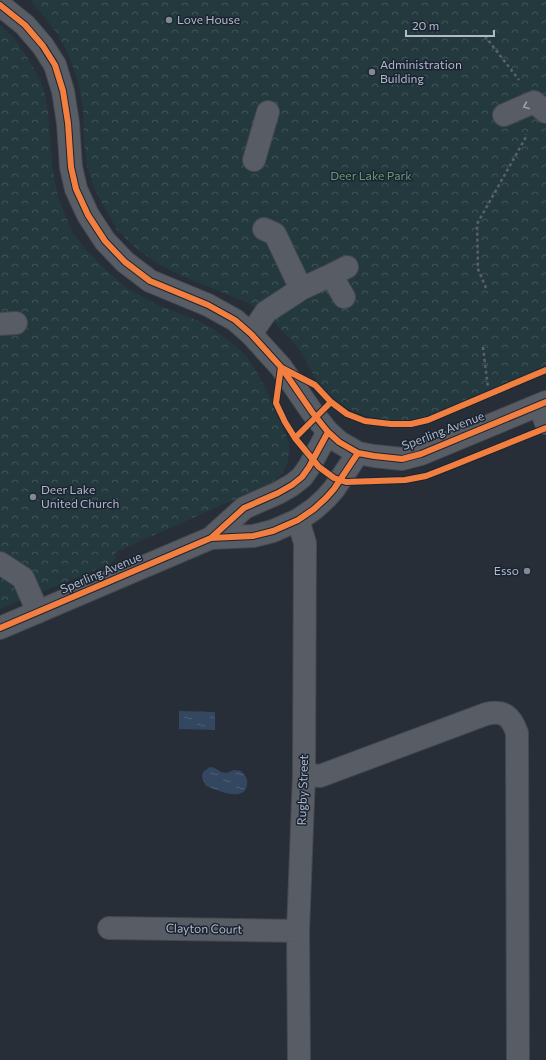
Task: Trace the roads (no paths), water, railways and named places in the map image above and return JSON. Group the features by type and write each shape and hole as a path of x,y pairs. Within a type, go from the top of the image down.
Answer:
{"street":[{"path":"1,7 25,25 43,46 55,65 63,91 68,123 71,167 76,189 88,215 105,241 125,262 150,281 208,306 235,320 252,334 281,367 309,409 328,432 339,442 358,453"},
{"path":"504,115 534,102 546,112"},
{"path":"254,160 268,112"},
{"path":"264,229 275,234 301,289"},
{"path":"252,334 266,312 301,289 339,271 344,297"},
{"name":"Sperling Avenue","path":"211,538 253,536 273,531 298,520 314,509 330,494 358,453 402,459 421,454 544,410"},
{"name":"Sperling Avenue","path":"0,628 211,538 244,508 278,493 302,477 328,432"},
{"name":"Rugby Street","path":"298,520 305,543 304,774 298,931 299,1060"},
{"path":"0,563 23,578 38,612"},
{"path":"304,774 320,776 493,712 503,714 512,722 516,733 518,1060"},
{"name":"Clayton Court","path":"109,928 298,931"}],"water":[{"path":"179,711 215,712 215,730 179,729"},
{"path":"210,767 226,773 234,770 241,771 247,779 245,790 241,793 230,794 206,786 202,778 203,772"}],"place":[{"name":"Love House","path":"169,20"},
{"name":"Administration Building","path":"372,72"},
{"name":"Deer Lake United Church","path":"33,497"},
{"name":"Esso","path":"527,571"}],"park label":[{"name":"Deer Lake Park","path":"371,176"}]}
